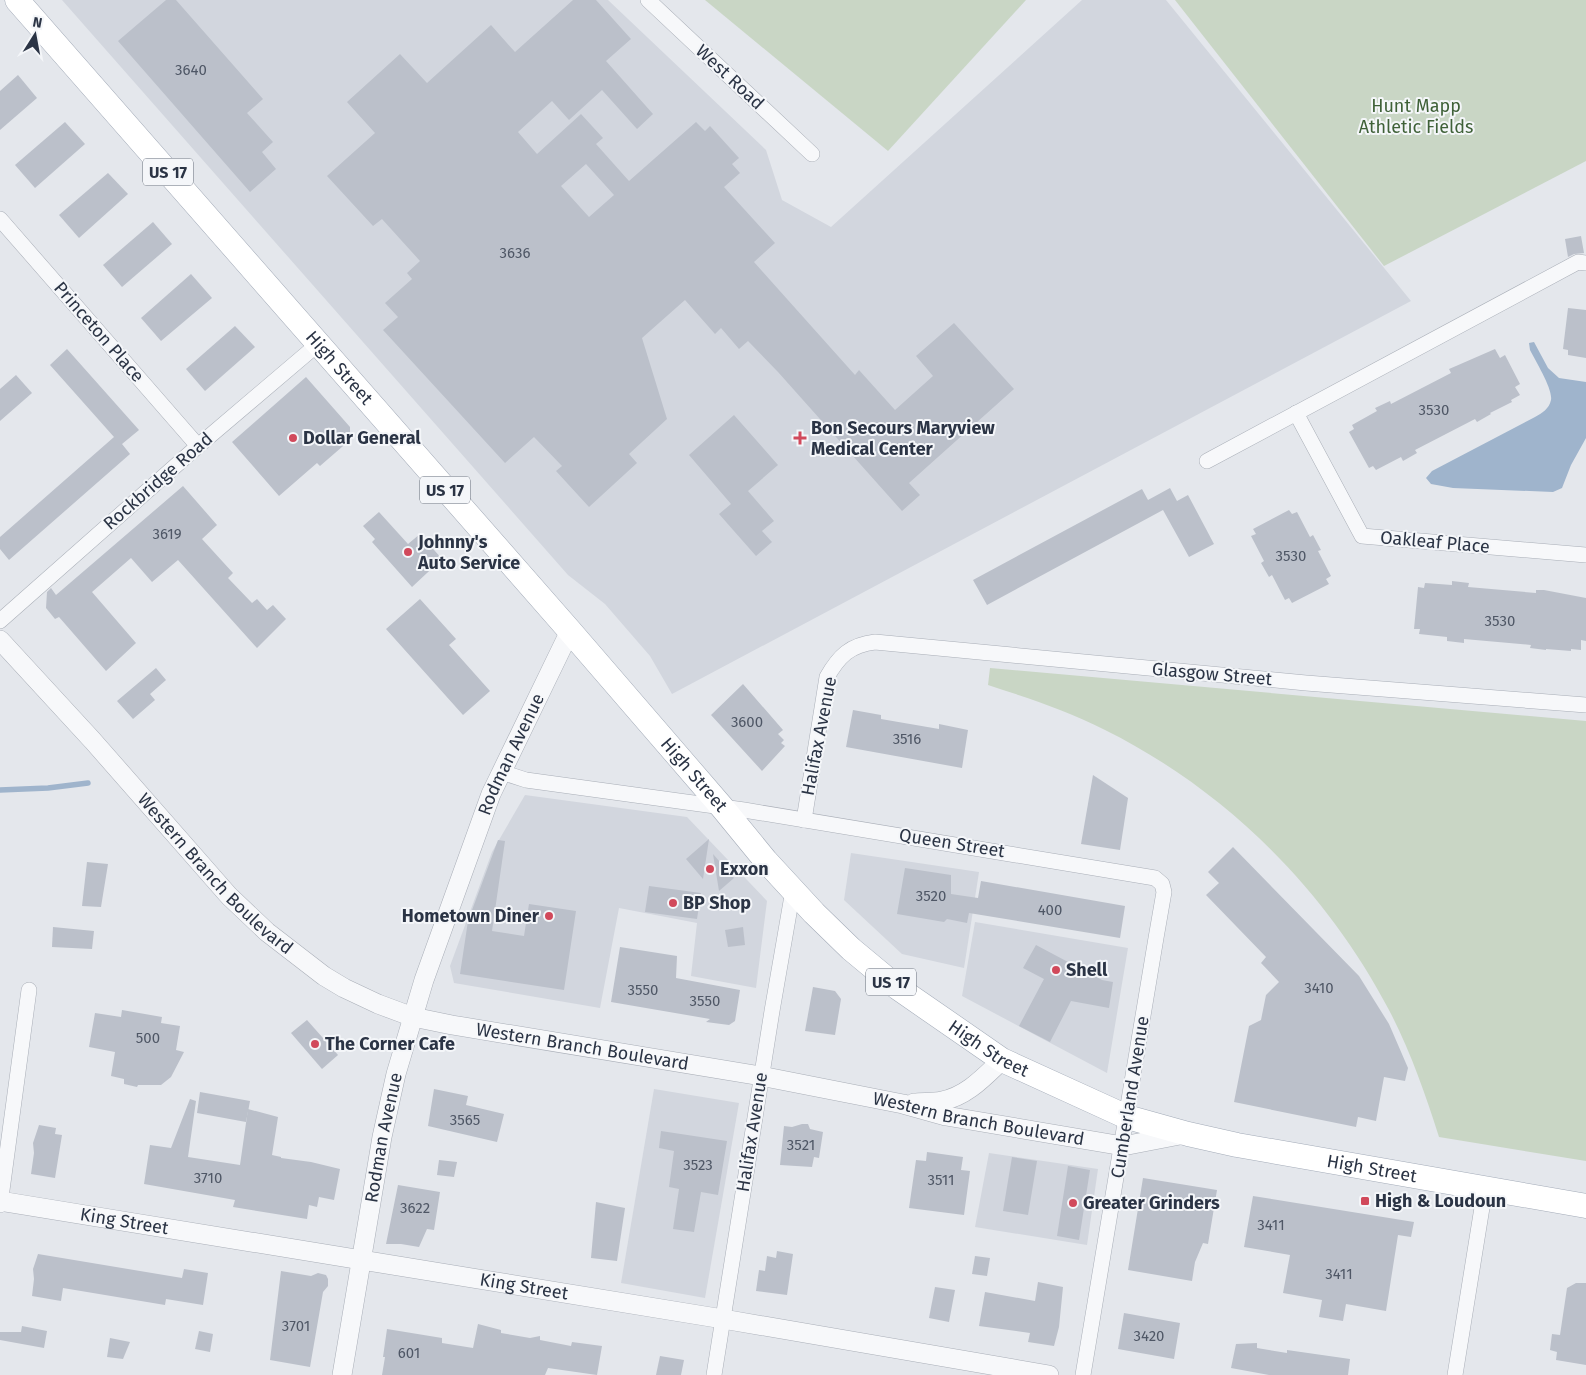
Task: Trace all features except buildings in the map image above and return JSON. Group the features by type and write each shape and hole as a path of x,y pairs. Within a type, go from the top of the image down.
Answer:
{"main road":[{"name":"High Street","path":"17,0 570,631 766,861 814,913 851,949 898,988 1002,1060 1127,1117 1188,1134 1237,1144 1586,1206"}],"street":[{"name":"West Road","path":"648,0 812,154"},
{"name":"Princeton Place","path":"0,219 198,446"},
{"path":"1207,461 1578,262 1586,263"},
{"name":"Rockbridge Road","path":"0,621 198,446 318,344"},
{"name":"Oakleaf Place","path":"1296,413 1362,536 1586,555"},
{"name":"Rodman Avenue","path":"342,1375 391,1095 424,980 487,803 570,631"},
{"name":"Western Branch Boulevard","path":"0,640 93,741 229,896 267,932 324,976 378,1004 413,1017 452,1025 761,1076 902,1104 946,1116 1123,1146 1188,1134"},
{"name":"Glasgow Street","path":"842,656 860,644 875,642 1286,681 1586,705"},
{"name":"Halifax Avenue","path":"804,820 827,677 835,663 842,656"},
{"name":"Queen Street","path":"501,772 526,780 721,806 1100,868"},
{"name":"Cumberland Avenue","path":"1083,1375 1123,1146 1164,892 1162,884 1155,878 1100,868"},
{"name":"Halifax Avenue","path":"714,1375 761,1076 793,890"},
{"path":"0,1202 30,990"},
{"path":"902,1104 942,1101 957,1096 974,1086 1002,1060"},
{"path":"1455,1375 1484,1189"},
{"name":"King Street","path":"0,1202 723,1319 1049,1375"}],"shaded area":[{"name":"Bon Secours Maryview Medical Center","path":"62,0 608,0 766,150 782,200 831,227 1082,0 1166,0 1411,301 672,694 650,656 605,604 568,575"},
{"path":"525,795 687,817 767,901 756,988 691,976 697,923 619,908 600,1008 454,983 450,966 492,852"},
{"path":"851,853 979,872 964,968 902,954 844,900"},
{"path":"975,922 1128,948 1107,1073 962,996"},
{"path":"654,1089 739,1103 705,1298 621,1283"},
{"path":"989,1153 1098,1169 1087,1245 975,1227"}],"green space":[{"path":"705,0 1026,0 888,151"},
{"name":"Hunt Mapp Athletic Fields","path":"1175,0 1586,0 1586,161 1384,266"},
{"path":"990,668 1586,721 1586,1161 1439,1137 1423,1088 1404,1041 1364,966 1335,924 1303,884 1269,848 1231,813 1192,782 1149,754 1077,717 988,685"}],"water":[{"path":"1534,342 1548,368 1559,378 1586,382 1586,438 1571,465 1562,488 1553,492 1453,488 1431,484 1426,478 1432,471 1535,417 1549,406 1551,395 1549,389 1544,375 1530,350 1529,343"}],"waterway":[{"path":"0,790 48,788 88,783"}],"place":[{"name":"Dollar General","path":"293,438"},
{"name":"Bon Secours Maryview Medical Center","path":"800,438"},
{"name":"Johnny's Auto Service","path":"408,552"},
{"name":"Exxon","path":"710,869"},
{"name":"BP Shop","path":"673,903"},
{"name":"Hometown Diner","path":"549,916"},
{"name":"Shell","path":"1056,970"},
{"name":"The Corner Cafe","path":"315,1044"},
{"name":"High & Loudoun","path":"1365,1201"},
{"name":"Greater Grinders","path":"1073,1203"}]}
